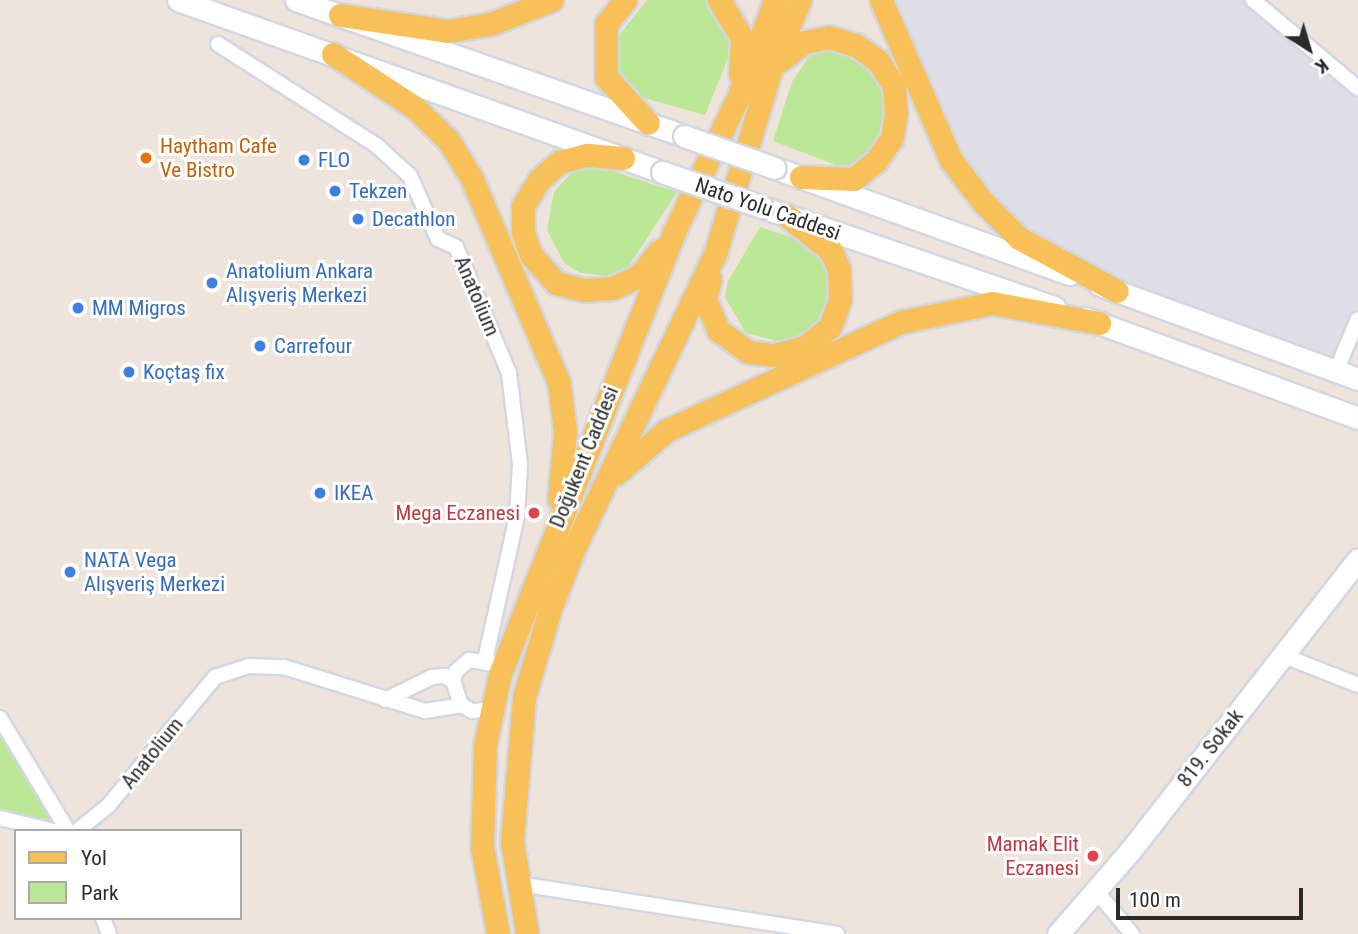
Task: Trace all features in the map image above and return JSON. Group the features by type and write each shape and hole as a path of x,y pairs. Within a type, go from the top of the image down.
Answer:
{"main road":[{"name":"Nato Yolu Caddesi","path":"178,0 662,172 1099,323 1358,418"},
{"name":"Nato Yolu Caddesi","path":"297,0 801,177 1358,379"},
{"path":"340,15 447,31 490,24 552,0"},
{"path":"625,0 606,24 606,77 648,123"},
{"path":"719,0 742,38 739,95"},
{"name":"Doğukent Caddesi","path":"498,934 482,847 485,745 492,709 494,665 555,529 673,234 739,95 775,0"},
{"name":"Doğukent Caddesi","path":"527,934 512,841 524,697 550,609 575,545 715,254 771,69 800,0"},
{"path":"881,0 951,160 983,202 1018,238 1116,291"},
{"path":"771,69 784,54 804,42 829,37 856,45 878,61 894,86 897,113 892,138 876,161 854,179 801,177"},
{"path":"333,54 414,107 449,141 472,179 559,383 565,431 555,529"},
{"path":"623,158 586,155 559,162 539,180 523,206 523,233 531,255 556,283 584,290 613,288 639,276 673,234"},
{"path":"715,254 705,299 718,330 748,352 774,355 805,346 830,327 840,300 839,269 831,251 786,215"},
{"path":"575,545 606,486 633,456 667,430 901,322 992,303 1099,323"},
{"name":"819. Sokak","path":"1058,934 1097,892 1358,559"}],"street":[{"path":"1253,0 1358,88"},
{"name":"Anatolium","path":"218,44 376,145 410,176 438,239 456,247 509,373 520,464 517,516 494,665"},
{"path":"1336,371 1358,319"},
{"path":"1282,655 1358,685"},
{"path":"461,705 453,681 456,671 469,660 494,665"},
{"name":"Anatolium","path":"79,829 108,806 215,677 249,666 284,667 425,711 461,705 472,711 492,709"},
{"path":"385,700 432,677 444,676 453,681"},
{"path":"0,718 67,829"},
{"path":"0,818 45,829"},
{"path":"519,884 837,934"},
{"path":"1097,892 1132,934"}],"shaded area":[{"path":"881,0 1253,0 1358,88 1358,319 1336,371 1117,291 983,202"}],"green space":[{"path":"647,0 706,0 716,6 733,46 705,115 637,96 617,81 616,39"},
{"path":"824,47 849,53 875,68 885,84 885,138 864,163 844,168 773,141 792,82 808,58"},
{"path":"594,165 677,192 627,269 610,276 581,273 564,263 547,230 554,192 574,170"},
{"path":"760,227 815,245 830,273 824,308 815,324 797,336 777,341 746,333 725,297 728,281"},
{"path":"0,718 67,829 0,818"}],"place":[{"name":"Haytham Cafe Ve Bistro","path":"146,158"},
{"name":"FLO","path":"304,160"},
{"name":"Tekzen","path":"335,191"},
{"name":"Decathlon","path":"358,219"},
{"name":"Anatolium Ankara Alışveriş Merkezi","path":"212,283"},
{"name":"MM Migros","path":"78,308"},
{"name":"Carrefour","path":"260,346"},
{"name":"Koçtaş fix","path":"129,372"},
{"name":"IKEA","path":"320,493"},
{"name":"Mega Eczanesi","path":"534,513"},
{"name":"NATA Vega Alışveriş Merkezi","path":"70,572"},
{"name":"Mamak Elit Eczanesi","path":"1093,856"}]}
